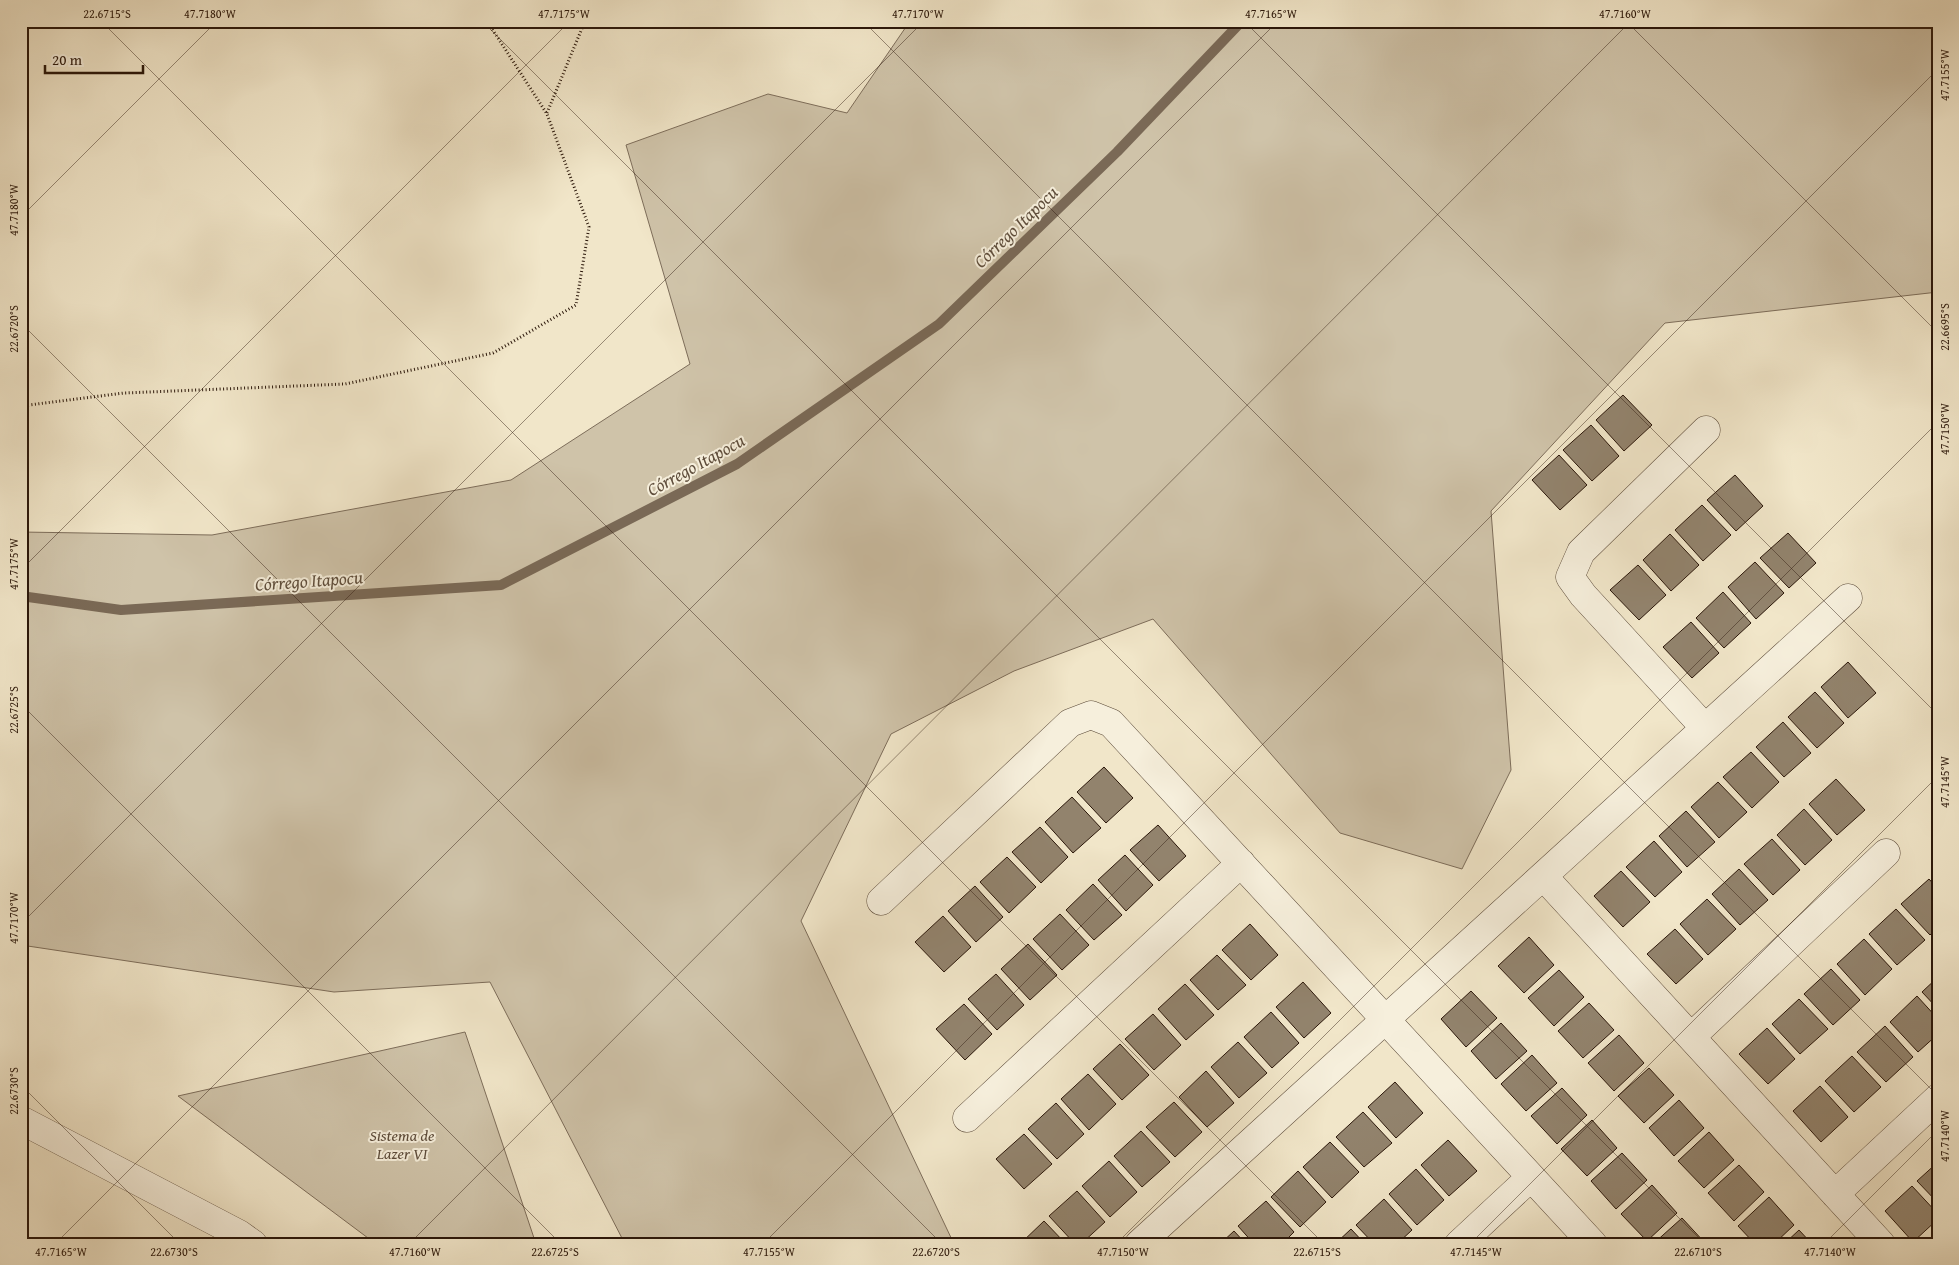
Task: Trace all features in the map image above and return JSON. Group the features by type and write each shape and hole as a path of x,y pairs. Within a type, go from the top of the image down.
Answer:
{"street":[{"path":"1705,728 1583,595 1570,578 1581,552 1706,430"},
{"path":"1139,1244 1848,598"},
{"path":"881,901 1070,723 1090,715 1111,723 1593,1244"},
{"path":"1691,1037 1886,853"},
{"path":"967,1118 1241,863"},
{"path":"1543,876 1881,1244"},
{"path":"1835,1194 1938,1098"},
{"path":"21,1120 239,1234 254,1244"},
{"path":"1458,1244 1531,1177"}],"path":[{"path":"21,406 124,392 345,384 493,354 576,305 589,227 547,114 487,21"},
{"path":"547,114 586,21"}],"green space":[{"path":"910,21 1938,21 1938,292 1665,323 1491,511 1511,770 1462,869 1340,833 1153,619 1014,671 891,734 801,921 954,1244 625,1244 490,982 334,992 21,945 21,532 212,535 511,480 690,364 626,145 768,94 847,113"},
{"name":"Sistema de Lazer VI","path":"465,1032 536,1244 376,1244 178,1096"}],"building":[{"path":"1623,395 1652,425 1624,451 1596,420"},
{"path":"1591,425 1619,456 1592,481 1563,450"},
{"path":"1559,455 1587,485 1560,510 1532,480"},
{"path":"1735,475 1763,506 1736,531 1707,500"},
{"path":"1702,505 1731,535 1703,561 1675,530"},
{"path":"1788,533 1816,563 1789,588 1760,558"},
{"path":"1670,534 1699,565 1671,591 1643,560"},
{"path":"1755,562 1784,593 1756,619 1728,587"},
{"path":"1638,565 1666,595 1639,620 1610,590"},
{"path":"1723,592 1751,623 1724,648 1696,618"},
{"path":"1691,622 1719,653 1692,678 1663,647"},
{"path":"1848,662 1876,693 1848,718 1821,687"},
{"path":"1815,692 1844,723 1817,748 1788,717"},
{"path":"1783,722 1811,753 1784,777 1756,747"},
{"path":"1751,752 1779,782 1752,808 1723,777"},
{"path":"1104,767 1133,798 1106,823 1077,792"},
{"path":"1836,779 1865,810 1837,835 1809,804"},
{"path":"1718,782 1747,812 1719,838 1691,807"},
{"path":"1072,797 1101,828 1073,853 1045,822"},
{"path":"1804,809 1832,840 1805,865 1777,835"},
{"path":"1686,811 1715,842 1687,867 1659,836"},
{"path":"1158,825 1186,856 1159,881 1130,850"},
{"path":"1040,827 1068,857 1041,883 1012,852"},
{"path":"1772,839 1800,870 1773,895 1744,864"},
{"path":"1654,841 1682,872 1655,897 1626,867"},
{"path":"1125,855 1153,885 1126,911 1098,880"},
{"path":"1007,857 1036,887 1009,913 980,882"},
{"path":"1739,869 1768,900 1740,925 1712,894"},
{"path":"1621,871 1650,902 1623,927 1594,896"},
{"path":"1929,879 1938,889 1938,927 1930,935 1901,904"},
{"path":"1093,884 1122,915 1094,940 1066,910"},
{"path":"975,886 1003,917 976,942 948,911"},
{"path":"1707,899 1736,929 1708,955 1680,924"},
{"path":"1896,909 1925,940 1897,965 1869,934"},
{"path":"1060,914 1089,945 1062,970 1033,939"},
{"path":"943,916 971,947 944,972 915,942"},
{"path":"1250,924 1278,955 1251,980 1222,950"},
{"path":"1675,929 1703,959 1676,984 1647,954"},
{"path":"1529,937 1554,965 1524,993 1498,966"},
{"path":"1864,939 1892,969 1865,995 1837,964"},
{"path":"1028,944 1057,975 1030,1000 1001,969"},
{"path":"1217,955 1246,985 1218,1010 1190,980"},
{"path":"1831,969 1860,1000 1833,1025 1804,994"},
{"path":"1559,970 1584,997 1554,1026 1528,998"},
{"path":"996,974 1024,1005 997,1030 968,999"},
{"path":"1938,977 1938,1009 1922,992"},
{"path":"1303,982 1331,1013 1304,1038 1276,1007"},
{"path":"1185,984 1214,1015 1186,1040 1158,1009"},
{"path":"1471,991 1497,1018 1466,1047 1441,1019"},
{"path":"1917,996 1938,1019 1938,1034 1918,1052 1890,1022"},
{"path":"1799,999 1828,1029 1800,1054 1772,1024"},
{"path":"1589,1003 1614,1030 1583,1058 1558,1031"},
{"path":"964,1004 992,1034 965,1060 936,1029"},
{"path":"1271,1012 1299,1043 1272,1068 1244,1037"},
{"path":"1153,1014 1181,1045 1154,1070 1125,1039"},
{"path":"1501,1023 1527,1051 1496,1079 1471,1051"},
{"path":"1885,1026 1913,1057 1886,1082 1857,1052"},
{"path":"1767,1028 1795,1059 1768,1084 1739,1054"},
{"path":"1619,1035 1644,1063 1614,1091 1588,1063"},
{"path":"1238,1042 1267,1073 1239,1098 1211,1067"},
{"path":"1120,1044 1149,1075 1122,1100 1093,1069"},
{"path":"1532,1055 1557,1083 1526,1111 1501,1084"},
{"path":"1852,1056 1881,1087 1854,1112 1825,1081"},
{"path":"1649,1068 1674,1095 1644,1123 1618,1096"},
{"path":"1206,1071 1234,1103 1207,1127 1179,1097"},
{"path":"1088,1074 1116,1104 1089,1130 1061,1099"},
{"path":"1395,1082 1423,1113 1396,1138 1368,1107"},
{"path":"1820,1086 1848,1117 1821,1142 1793,1111"},
{"path":"1562,1088 1587,1115 1557,1144 1531,1116"},
{"path":"1679,1100 1704,1128 1674,1156 1649,1128"},
{"path":"1174,1102 1202,1132 1175,1157 1146,1127"},
{"path":"1056,1103 1084,1134 1057,1159 1028,1129"},
{"path":"1363,1112 1392,1143 1364,1167 1336,1137"},
{"path":"1592,1120 1617,1148 1587,1176 1561,1149"},
{"path":"1141,1131 1170,1162 1142,1187 1114,1156"},
{"path":"1709,1132 1734,1160 1704,1188 1678,1161"},
{"path":"1024,1134 1052,1164 1024,1189 996,1159"},
{"path":"1448,1140 1477,1171 1449,1196 1421,1165"},
{"path":"1330,1142 1359,1172 1332,1198 1303,1167"},
{"path":"1622,1153 1647,1180 1616,1209 1591,1181"},
{"path":"1109,1161 1137,1192 1110,1217 1082,1186"},
{"path":"1938,1162 1938,1203 1917,1181"},
{"path":"1739,1165 1764,1192 1734,1221 1708,1193"},
{"path":"1416,1169 1444,1200 1417,1225 1389,1194"},
{"path":"1298,1171 1326,1202 1300,1227 1271,1197"},
{"path":"1652,1185 1677,1213 1647,1241 1621,1214"},
{"path":"1912,1186 1938,1214 1938,1219 1913,1242 1885,1211"},
{"path":"1077,1191 1105,1222 1081,1244 1075,1244 1049,1216"},
{"path":"1769,1197 1794,1225 1774,1244 1755,1244 1738,1226"},
{"path":"1384,1199 1412,1230 1397,1244 1374,1244 1356,1225"},
{"path":"1266,1201 1294,1232 1282,1244 1254,1244 1238,1226"},
{"path":"1682,1218 1706,1244 1653,1244"},
{"path":"1044,1221 1066,1244 1020,1244"},
{"path":"1351,1229 1365,1244 1335,1244"},
{"path":"1799,1230 1812,1244 1784,1244"},
{"path":"1234,1231 1246,1244 1220,1244"}],"waterway":[{"name":"Córrego Itapocu","path":"21,596 121,610 501,585 737,464 939,324 1117,152 1242,21"}]}
